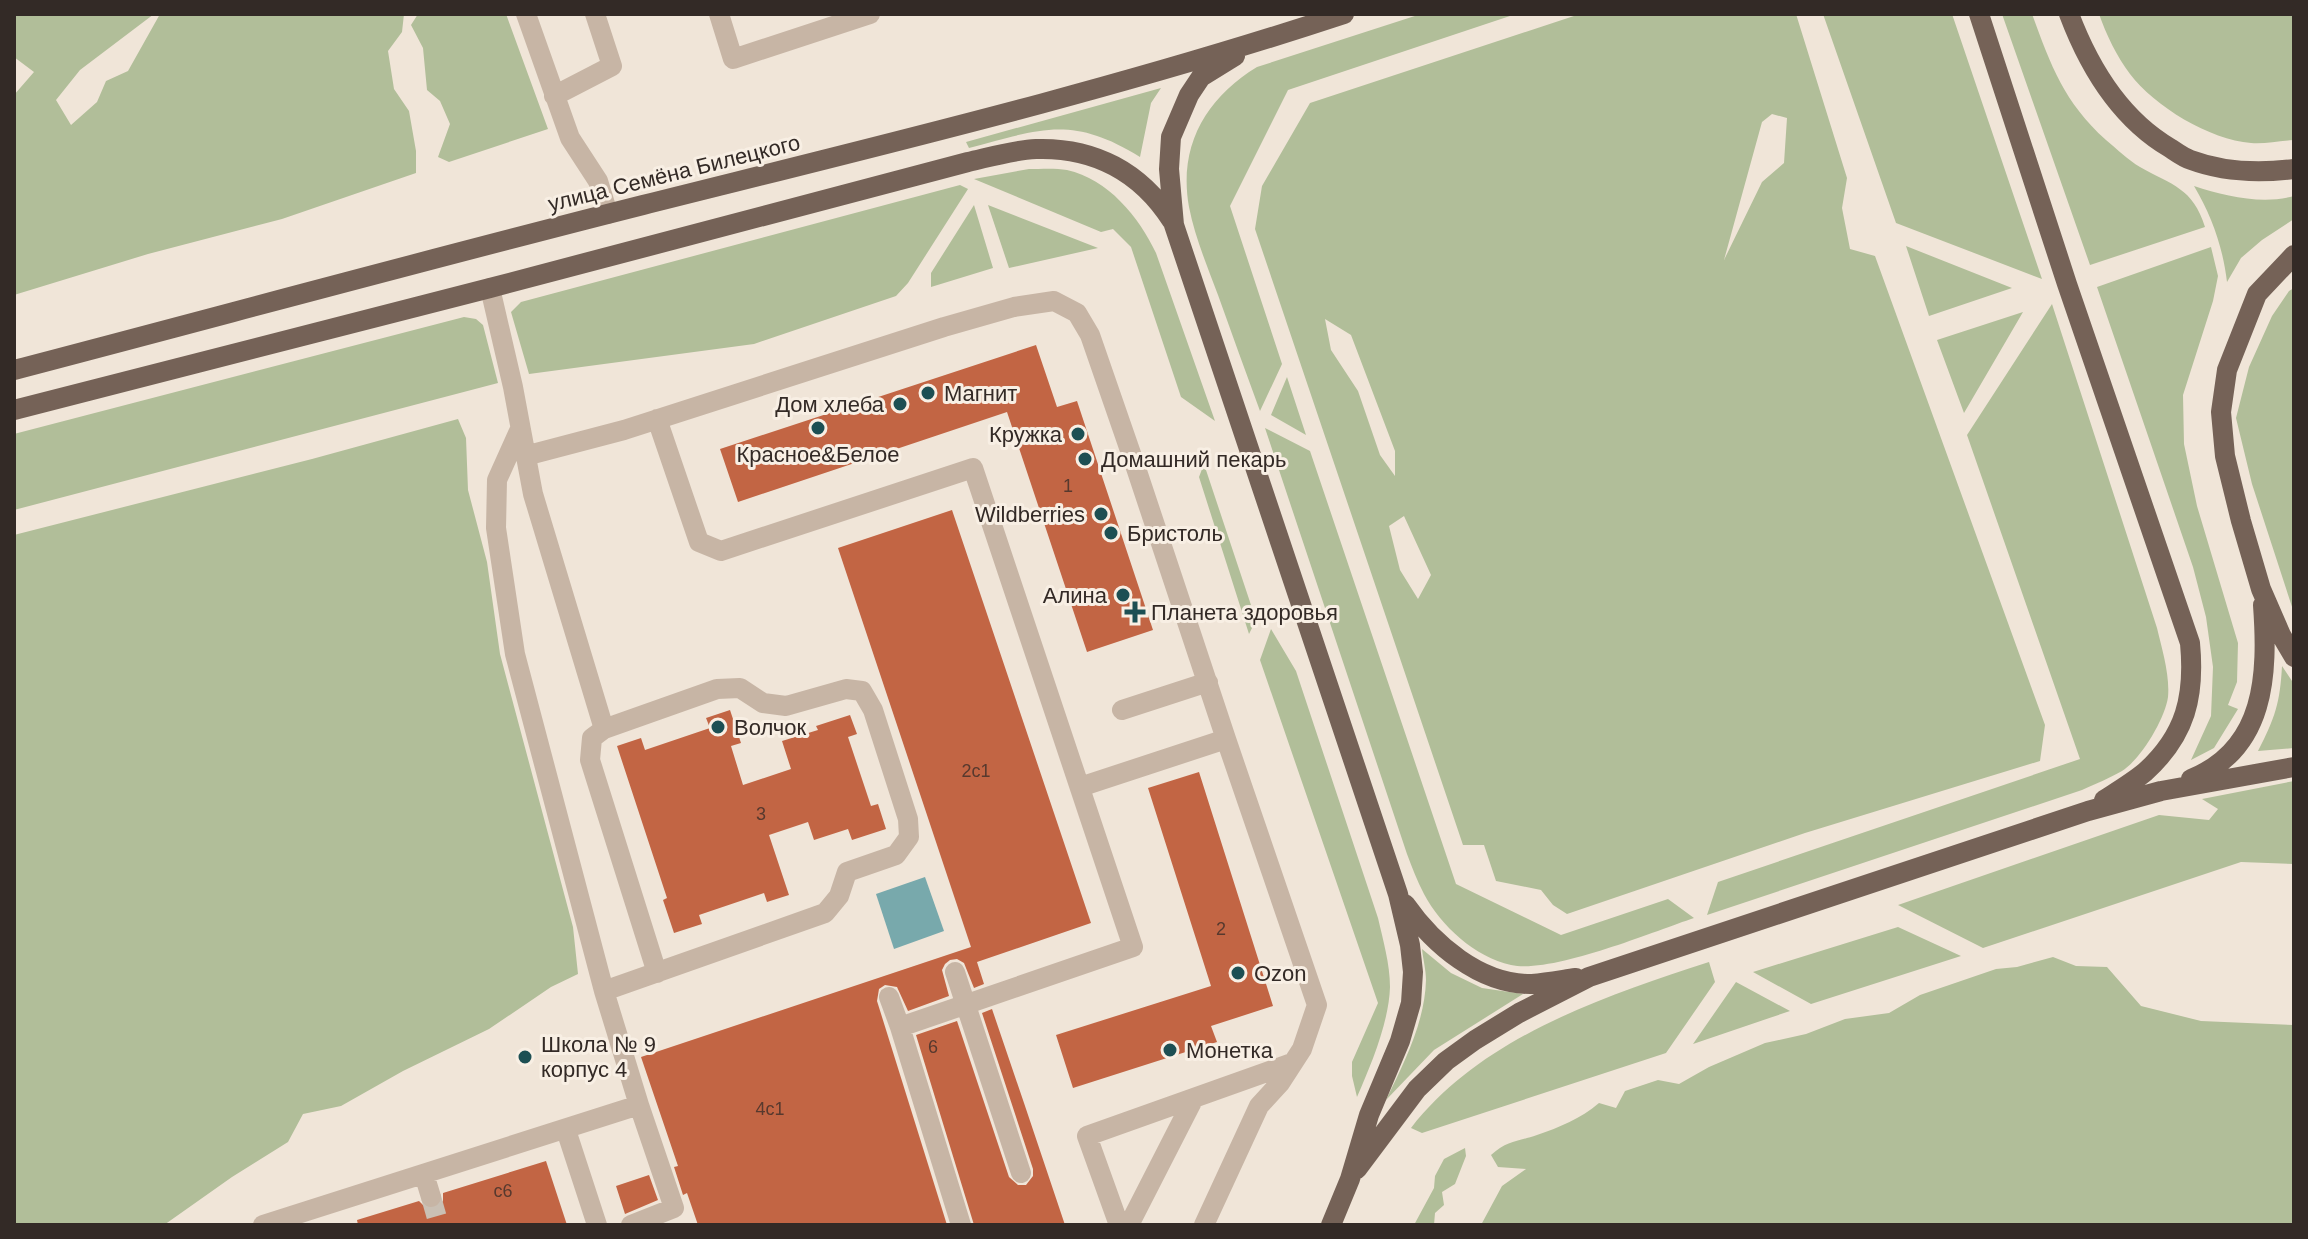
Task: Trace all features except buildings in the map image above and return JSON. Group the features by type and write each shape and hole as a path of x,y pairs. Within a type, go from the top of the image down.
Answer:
{"main road":[{"name":"улица Семёна Билецкого","path":"14,370 959,125 1264,41 1308,20 1344,14"},
{"path":"1979,14 2067,284 2190,643 2191,698 2173,742 2144,772 2088,811"},
{"path":"2069,14 2083,51 2113,98 2151,137 2190,160 2265,172 2294,169"},
{"path":"1264,41 1224,61 1201,77 1171,137 1169,169 1174,225 1398,894 1410,945 1413,972 1411,1003 1400,1041 1369,1115 1350,1179 1331,1225"},
{"path":"14,410 968,162 1033,149 1086,154 1122,169 1159,201 1174,225"},
{"path":"2294,255 2257,294 2227,370 2221,412 2225,456 2261,589 2294,657"},
{"path":"2161,791 2206,773 2234,750 2252,724 2264,682 2261,589"},
{"path":"1350,1179 1417,1089 1446,1061 1519,1013 1589,977 2088,811 2161,791 2294,767"},
{"path":"1398,894 1420,926 1475,969 1510,981 1531,984 1589,977"}],"street":[{"path":"526,14 570,138 598,181 608,214"},
{"path":"554,96 612,66 595,14"},
{"path":"719,14 733,59 870,14"},
{"path":"490,288 533,494 604,729"},
{"path":"525,456 657,419 1014,307 1054,301 1077,313 1090,335 1317,1005 1302,1049 1280,1083 1259,1106 1204,1225"},
{"path":"657,419 699,542 721,551 973,468 1133,947 900,1027"},
{"path":"520,429 497,480 496,528 515,654 604,991 674,1208 631,1225"},
{"path":"1122,710 1208,682"},
{"path":"604,991 657,973 825,913 839,896 847,872 896,855 909,837 908,819 873,710 862,691 846,689 786,706 763,703 740,688 717,689 604,729 592,738 590,760 657,973"},
{"path":"1080,787 1226,739"},
{"path":"955,972 1021,1173"},
{"path":"889,997 961,1225"},
{"path":"1119,1225 1087,1136 1292,1063"},
{"path":"1129,1225 1194,1098"},
{"path":"263,1225 291,1221 424,1174 639,1105"},
{"path":"566,1130 597,1225"},
{"path":"424,1174 431,1197"}],"green space":[{"path":"14,14 154,14 80,70 56,100 71,125 97,102 106,81 128,71 160,14 404,14 402,32 388,51 394,89 409,111 416,151 416,173 282,219 148,254 14,295 14,95 34,72 14,57"},
{"path":"418,14 506,14 548,129 449,162 438,157 450,124 440,101 427,90 423,48 411,25"},
{"path":"1421,14 1516,14 1288,90 1230,206 1282,364 1260,411 1189,207 1188,164 1192,144 1210,109 1223,93 1257,67"},
{"path":"1580,14 1796,14 1847,178 1842,208 1850,249 1875,256 2045,725 2040,761 1805,833 1567,914 1553,905 1541,890 1496,881 1484,845 1463,845 1255,229 1262,186 1310,103","holes":["1772,114 1787,118 1784,163 1762,182 1724,260 1762,122","1325,319 1351,335 1395,451 1395,476 1380,455 1358,391 1331,350","1404,516 1431,575 1418,599 1400,570 1389,526"]},
{"path":"1823,14 1952,14 2042,279 1896,223"},
{"path":"2002,14 2032,14 2060,82 2079,112 2127,158 2188,196 2205,227 2090,265"},
{"path":"2099,14 2294,14 2294,140 2256,143 2235,140 2201,128 2168,109 2130,74 2112,45"},
{"path":"1161,88 1151,103 1140,157 1095,135 1075,131 1037,131 969,148 966,142"},
{"path":"1029,169 1067,170 1096,182 1120,201 1141,226 1156,253 1215,421 1181,397 1131,247 1113,229 1101,232 974,179"},
{"path":"960,185 968,189 908,283 896,296 754,344 529,374 511,312 521,302"},
{"path":"2194,186 2256,199 2294,196 2294,219 2241,258 2227,282 2216,232"},
{"path":"974,205 993,268 931,287 931,273"},
{"path":"988,205 1098,248 1009,268"},
{"path":"1906,246 2012,288 1929,316"},
{"path":"2211,247 2218,276 2183,395 2184,444 2197,506 2238,643 2237,682 2228,705 2238,709 2214,748 2191,760 2211,716 2213,667 2206,617 2193,567 2097,287"},
{"path":"2294,288 2294,613 2252,484 2236,418 2249,367 2272,316"},
{"path":"2052,304 2157,628 2165,662 2168,697 2157,727 2129,765 2082,790 1707,915 1718,882 2080,759 1967,435"},
{"path":"2023,312 1964,413 1937,340"},
{"path":"464,317 476,319 483,325 498,383 14,510 14,434"},
{"path":"1287,377 1306,435 1271,415"},
{"path":"458,419 466,438 468,490 487,562 500,654 573,927 578,974 551,987 489,1029 403,1071 341,1106 303,1114 288,1142 164,1225 14,1225 14,535"},
{"path":"1265,428 1310,451 1456,884 1561,935 1668,899 1694,918 1576,958 1529,966 1511,965 1485,955 1460,938 1440,917 1421,889 1407,854"},
{"path":"1204,464 1256,620 1249,634 1199,477"},
{"path":"1271,629 1296,671 1378,918 1388,961 1390,987 1383,1029 1357,1097 1352,1062 1378,1003 1260,660"},
{"path":"2282,666 2294,684 2294,748 2258,751 2276,710"},
{"path":"2294,781 2294,864 2241,862 1983,948 1898,905 2159,815 2209,820 2218,809 2202,799"},
{"path":"1898,927 1961,956 1811,1004 1753,972"},
{"path":"1422,949 1451,973 1482,988 1523,994 1434,1050 1386,1100 1400,1072 1422,1011 1426,980"},
{"path":"2053,957 2076,966 2107,967 2141,1006 2201,1021 2294,1025 2294,1225 1481,1225 1502,1186 1526,1169 1498,1167 1491,1155 1508,1144 1562,1126 1599,1103 1616,1108 1625,1091 1658,1080 1679,1084 1709,1067 1765,1043 1806,1034 1845,1019 1889,1013 1920,995 1996,969"},
{"path":"1709,962 1715,982 1666,1053 1422,1133 1411,1128 1440,1096 1508,1045 1586,1006"},
{"path":"1736,982 1790,1011 1693,1044"},
{"path":"1465,1148 1466,1156 1455,1184 1442,1192 1444,1205 1435,1213 1434,1225 1414,1225 1434,1188 1435,1176 1444,1159"}],"water":[{"path":"925,877 944,931 894,949 876,894"}],"tunnel":[{"path":"431,1197 439,1225"}],"place":[{"name":"Магнит","path":"928,393"},
{"name":"Дом хлеба","path":"900,404"},
{"name":"Красное&Белое","path":"818,428"},
{"name":"Кружка","path":"1078,434"},
{"name":"Домашний пекарь","path":"1085,459"},
{"name":"Wildberries","path":"1101,514"},
{"name":"Бристоль","path":"1111,533"},
{"name":"Алина","path":"1123,595"},
{"name":"Планета здоровья","path":"1135,612"},
{"name":"Волчок","path":"718,727"},
{"name":"Ozon","path":"1238,973"},
{"name":"Монетка","path":"1170,1050"},
{"name":"Школа № 9 корпус 4","path":"525,1057"}]}
